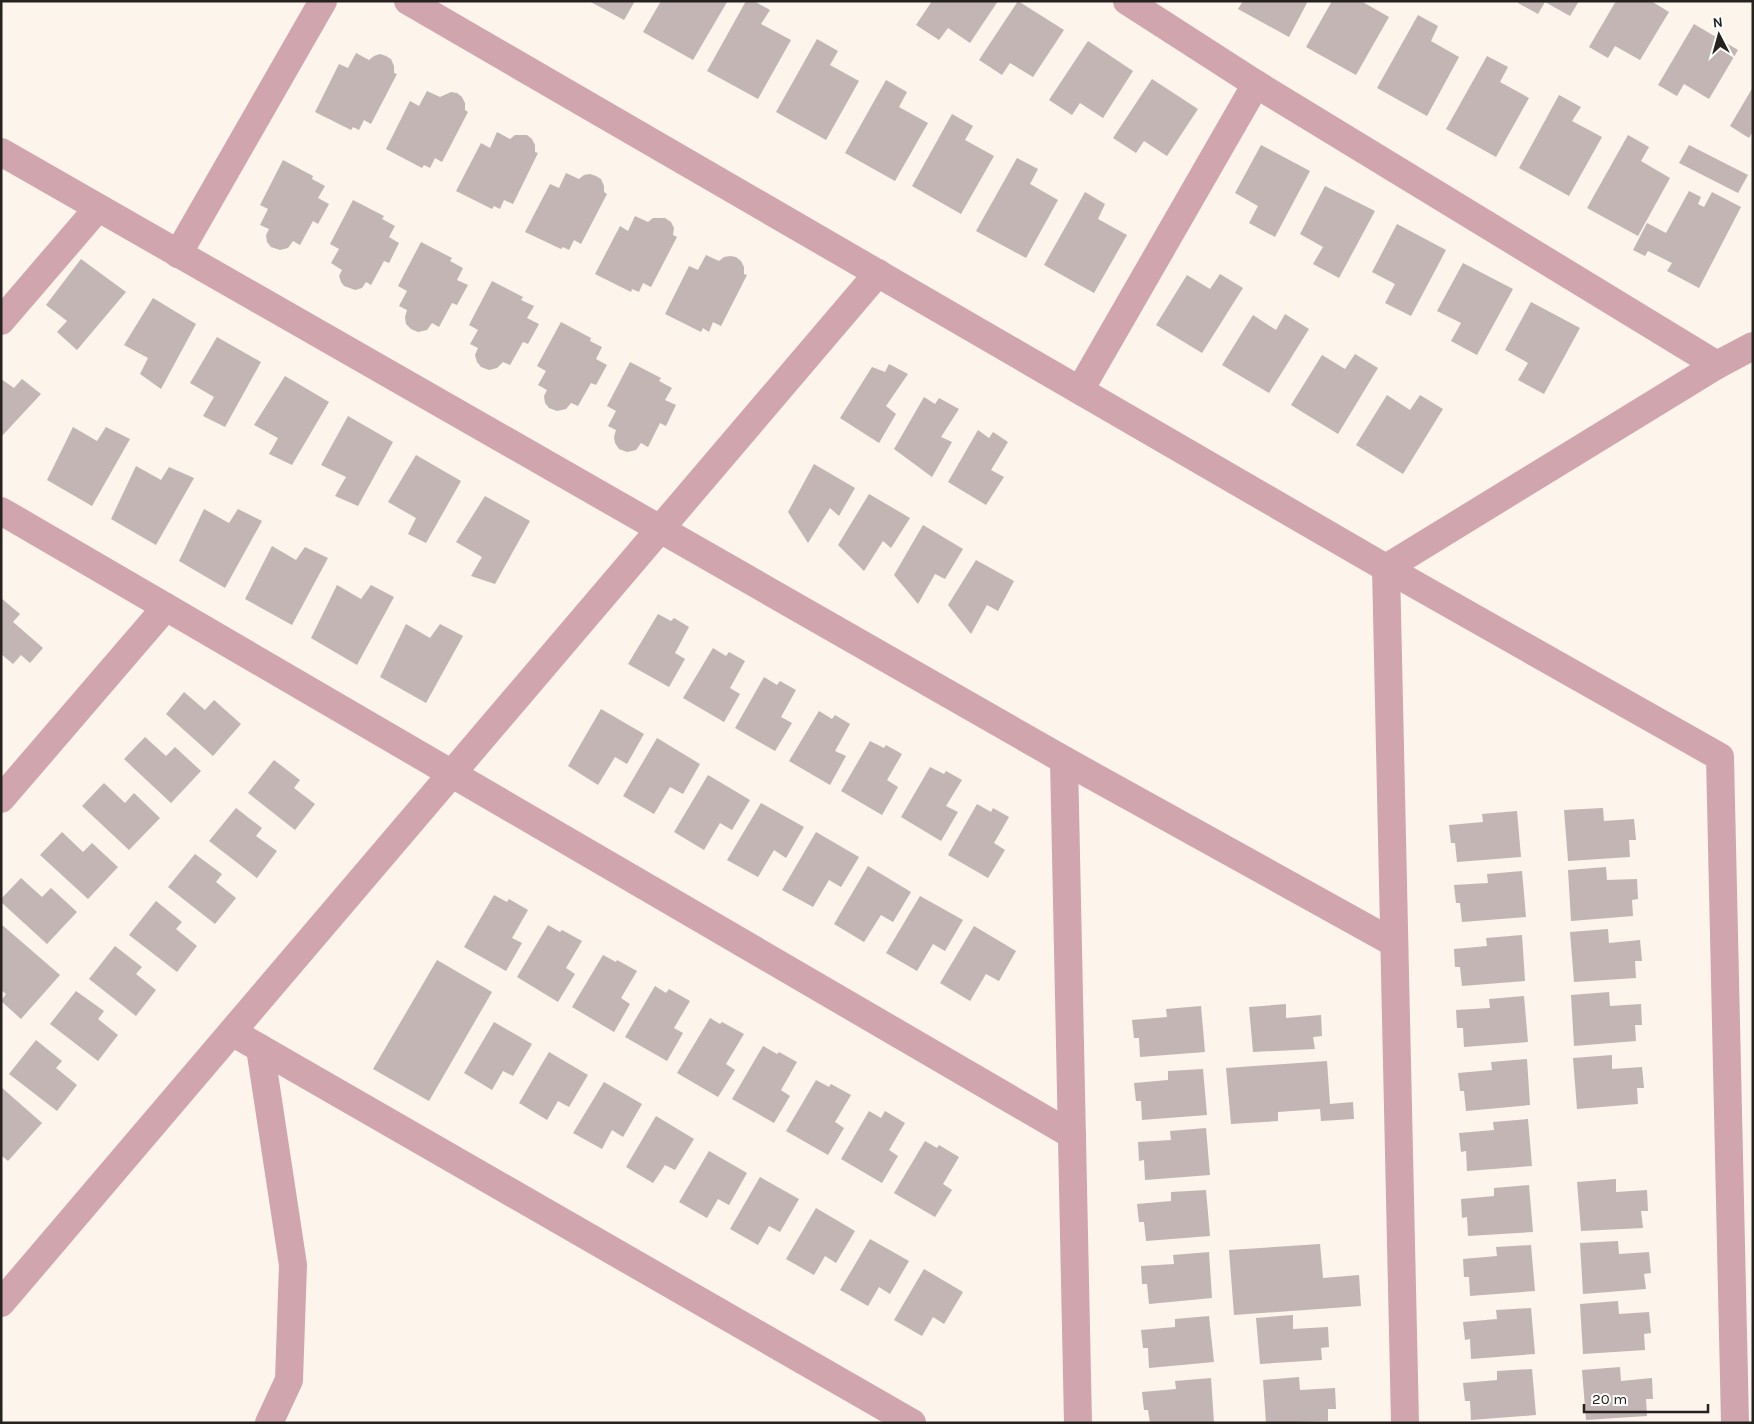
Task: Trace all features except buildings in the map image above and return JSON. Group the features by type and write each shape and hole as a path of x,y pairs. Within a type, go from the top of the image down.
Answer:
{"street":[{"path":"178,254 323,1"},
{"path":"408,1 1386,568 1720,757 1735,1423"},
{"path":"1127,1 1256,84 1718,365"},
{"path":"1080,390 1256,84"},
{"path":"1,152 1064,760 1394,943"},
{"path":"1,320 98,208"},
{"path":"1,1303 878,273"},
{"path":"1386,568 1718,365 1753,346"},
{"path":"1,511 1072,1136"},
{"path":"1386,568 1405,1423"},
{"path":"1,799 166,607"},
{"path":"1064,760 1078,1423"},
{"path":"232,1032 912,1423"},
{"path":"260,1048 292,1265 289,1380 269,1423"}]}
